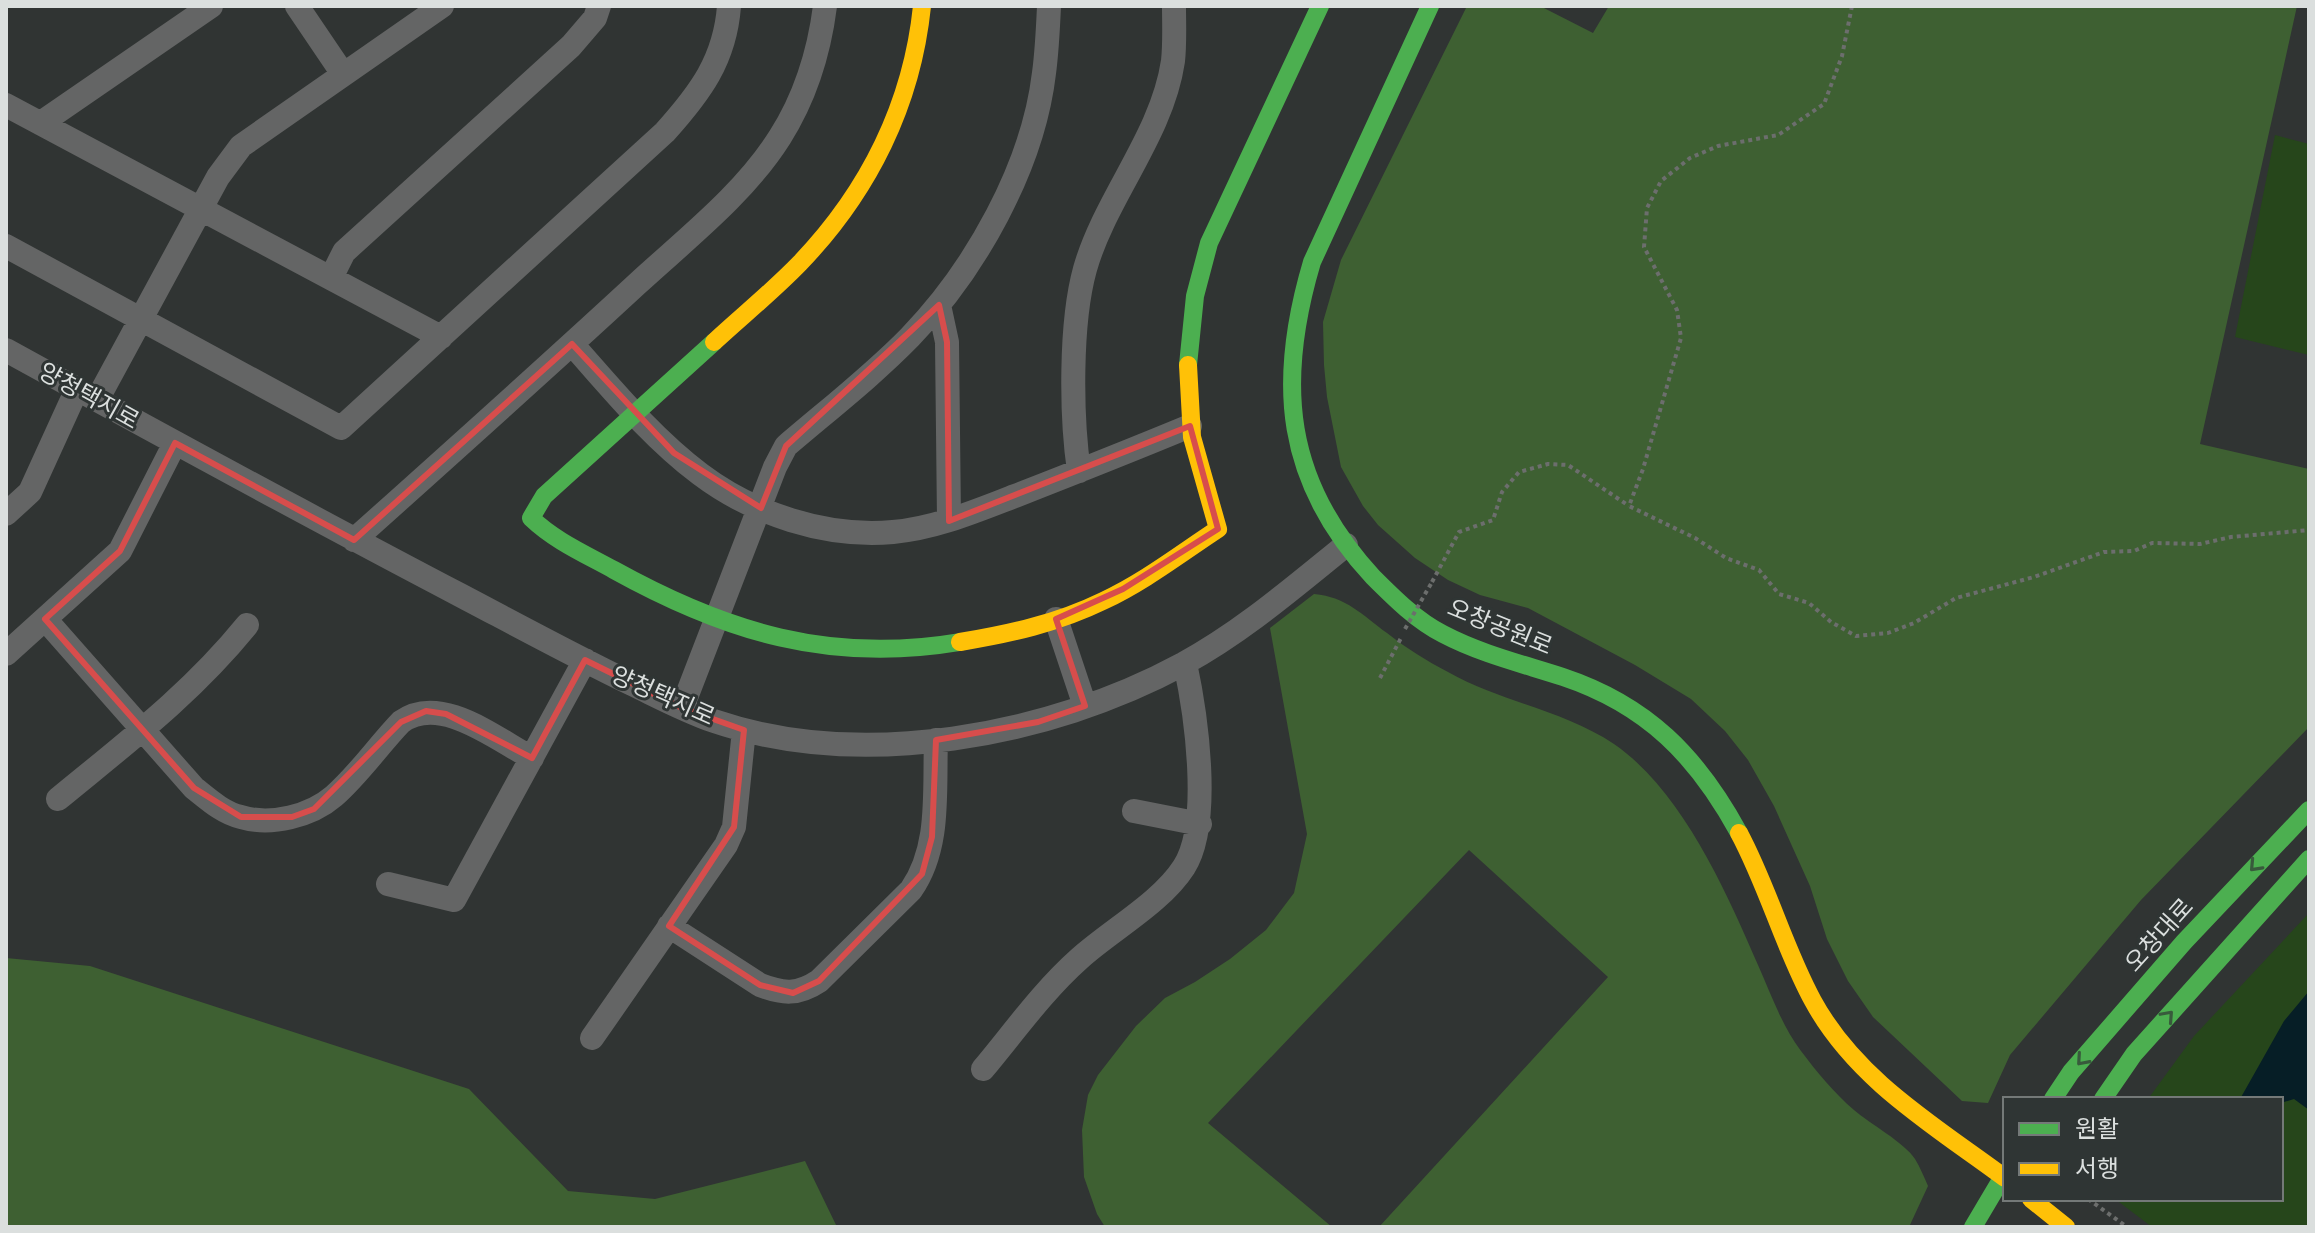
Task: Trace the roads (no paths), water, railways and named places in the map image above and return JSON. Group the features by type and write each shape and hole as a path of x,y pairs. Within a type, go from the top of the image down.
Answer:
{"street":[{"path":"41,123 211,6"},
{"path":"297,6 343,74"},
{"path":"6,514 30,492 87,394 141,319 218,177 241,146 442,6"},
{"path":"331,278 344,252 571,46 595,18 599,6"},
{"path":"6,246 341,428 665,132 695,99 709,76 722,48 729,6"},
{"path":"354,540 728,200 779,138 801,100 812,70 825,6"},
{"path":"922,6 914,62 903,104 862,185 835,224 800,263 544,496 531,518 549,535 717,620 794,642 873,650 953,644 998,635 1085,609 1123,589 1218,529 1199,470 1190,426 1187,381 1190,331 1206,254 1223,211 1320,6"},
{"path":"682,708 775,467 786,446 909,338 939,305 972,260 1022,161 1044,75 1049,6"},
{"path":"1079,471 1075,424 1075,353 1085,269 1164,96 1173,62 1174,6"},
{"name":"오창공원로","path":"1430,6 1298,298 1293,326 1292,417 1314,494 1346,545 1370,575 1400,603 1442,634 1602,694 1629,706 1657,726 1702,774 1724,805 1814,1002 1835,1035 1884,1087 2003,1175"},
{"path":"6,105 441,337"},
{"path":"939,305 947,342 949,520"},
{"path":"572,344 635,414 702,476 739,499 761,508 812,526 850,532 893,532 931,526 1190,426"},
{"name":"양청택지로","path":"6,350 354,540 585,660 682,708 744,730 778,737 895,745 968,737 1038,722 1085,706 1185,663 1241,627 1346,545"},
{"path":"6,654 120,551 175,443"},
{"path":"45,619 194,788 214,804 241,817 292,817 314,809 333,797 412,714 426,711 446,714 532,758"},
{"path":"1056,619 1085,706"},
{"path":"58,799 189,690 247,625"},
{"path":"388,884 454,900 585,660"},
{"path":"983,1069 1078,960 1137,913 1184,867 1200,824 1190,686 1185,663"},
{"path":"592,1038 726,845 734,827 744,730"},
{"path":"669,926 760,985 777,992 793,993 808,989 911,890 922,874 929,858 932,837 936,740"},
{"name":"오창대로","path":"2054,1097 2071,1072 2184,942 2309,810"},
{"path":"1134,811 1200,824"},
{"path":"2104,1097 2134,1054 2309,859"},
{"path":"1973,1227 2003,1178"},
{"path":"2032,1203 2066,1227"}],"water":[{"path":"2309,991 2309,1110 2294,1099 2283,1102 2283,1097 2241,1097 2284,1021"}]}
